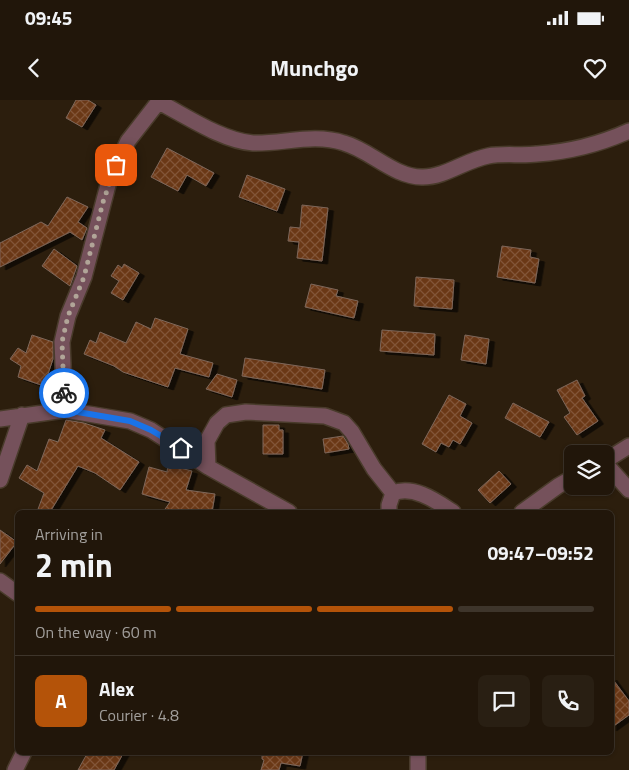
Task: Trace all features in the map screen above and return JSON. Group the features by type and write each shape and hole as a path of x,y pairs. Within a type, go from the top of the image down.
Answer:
{"street":[{"path":"66,410 62,342 68,316 84,277 109,181 128,141 160,101 205,126 237,140 253,143 316,138 330,139 356,147 394,169 423,178 435,176 472,160 488,156 535,155 558,152 596,143 629,131"},
{"path":"0,419 66,410 92,413 137,424 151,430 208,467 285,510"},
{"path":"208,467 208,441 216,423 226,415 246,412 325,416 344,423 352,432 374,469 393,493"},
{"path":"0,480 22,416"},
{"path":"614,456 629,446"},
{"path":"614,472 629,490"},
{"path":"523,510 564,483"},
{"path":"389,510 393,493 403,489 439,503 450,510"},
{"path":"0,581 15,592"},
{"path":"15,770 22,755"},
{"path":"418,755 418,770"}],"building":[{"path":"76,100 88,100 96,105 82,127 66,118"},
{"path":"167,148 214,173 206,186 187,175 178,191 151,177"},
{"path":"247,175 285,189 277,211 239,197"},
{"path":"67,197 88,207 78,222 87,228 82,240 70,232 0,267 0,243 41,222 48,226"},
{"path":"302,205 328,208 322,261 297,258 299,242 288,241 290,227 300,228"},
{"path":"502,246 531,250 530,257 539,259 535,283 497,277"},
{"path":"54,249 77,266 70,286 42,266"},
{"path":"124,264 139,273 123,300 111,293 119,281 111,276 118,265 122,268"},
{"path":"416,277 454,280 452,309 414,306"},
{"path":"311,284 338,290 336,296 358,301 354,318 305,307"},
{"path":"155,318 188,329 180,354 213,363 209,377 175,368 168,387 123,372 114,366 84,354 90,340 96,343 100,332 126,343 136,322 151,329"},
{"path":"382,330 435,334 434,355 380,351"},
{"path":"32,335 53,342 53,359 44,386 18,377 21,366 10,359 18,348 26,353"},
{"path":"465,335 489,339 486,364 461,360"},
{"path":"245,358 325,370 322,389 242,376"},
{"path":"217,374 237,380 232,397 206,389"},
{"path":"577,380 585,396 582,398 598,421 577,435 564,417 570,413 557,390"},
{"path":"449,395 466,404 460,416 472,423 460,444 453,440 449,447 441,443 436,452 422,444"},
{"path":"513,403 549,422 540,437 505,418"},
{"path":"66,420 84,423 105,430 101,438 139,462 120,490 95,473 78,466 51,510 38,510 44,493 19,478 27,465 37,471 49,439 58,442"},
{"path":"263,425 279,425 279,430 283,430 283,454 263,454"},
{"path":"343,436 349,449 325,453 323,439"},
{"path":"168,465 192,471 186,490 215,494 212,510 164,510 170,502 142,494 149,467 167,472"},
{"path":"499,471 511,484 490,503 478,490"},
{"path":"0,530 15,541 15,545 0,564"},
{"path":"614,681 629,701 629,715 614,726"},
{"path":"86,755 122,755 114,770 78,770"},
{"path":"262,755 302,755 300,766 281,763 279,770 261,770 264,760"}],"way so far":[{"path":"64,393 62,342 68,316 84,277 109,181 116,165"}],"route":[{"path":"64,393 66,410 130,421 151,430 181,448"}]}
